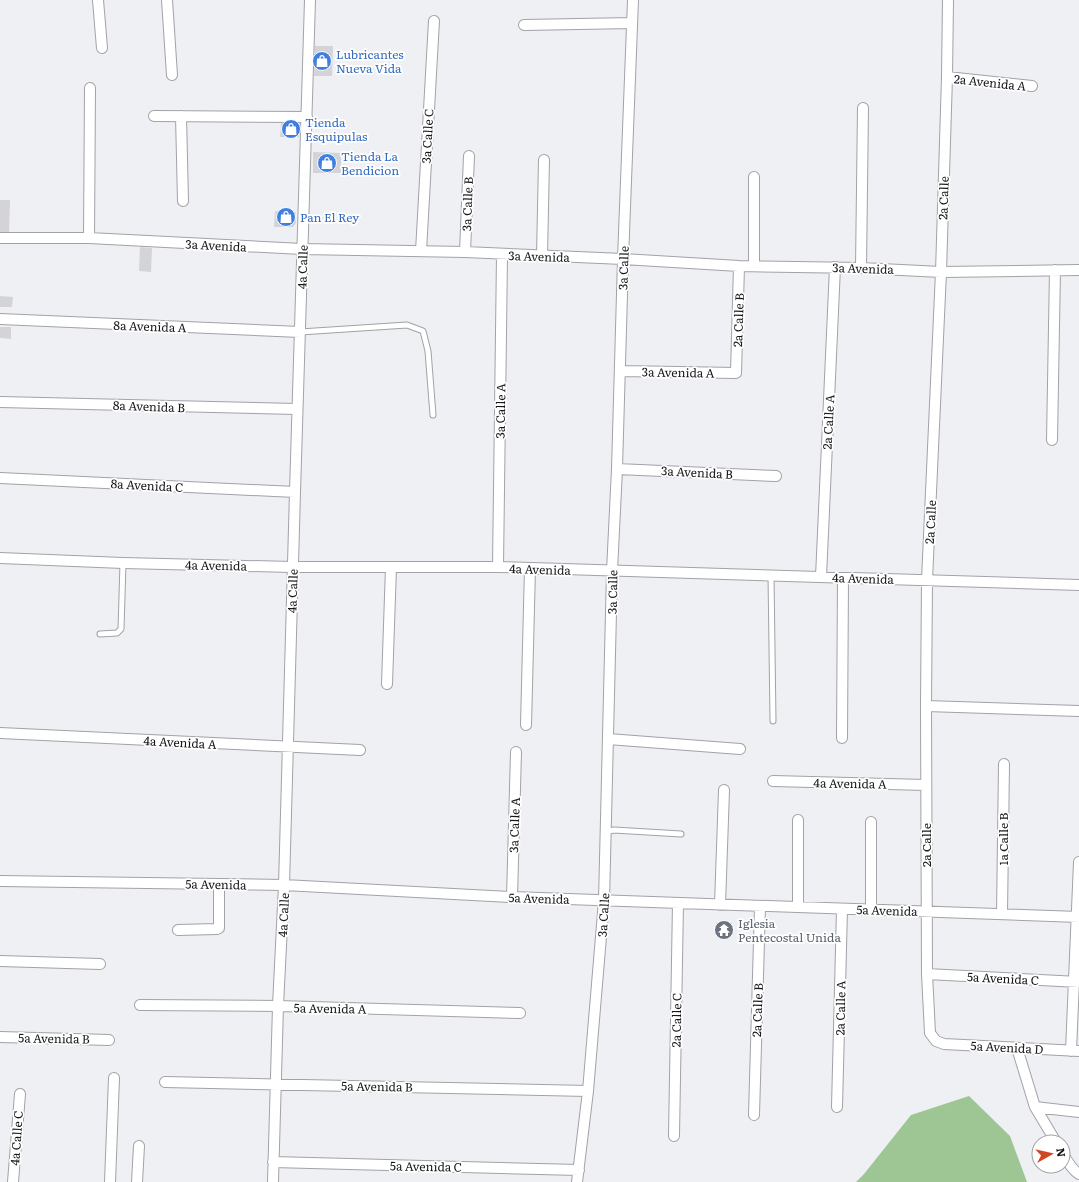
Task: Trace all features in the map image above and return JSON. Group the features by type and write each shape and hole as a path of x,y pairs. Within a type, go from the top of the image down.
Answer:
{"street":[{"path":"98,0 102,48"},
{"path":"167,0 172,75"},
{"name":"4a Calle","path":"273,1182 278,1006 284,885 292,567 310,0"},
{"name":"3a Calle","path":"578,1182 588,1091 604,901 612,571 618,468 623,259 633,0"},
{"name":"2a Calle","path":"936,1042 930,1033 927,974 927,580 940,272 947,77 948,0"},
{"name":"3a Calle C","path":"421,250 434,21"},
{"path":"524,25 632,23"},
{"name":"2a Avenida A","path":"947,77 1032,86"},
{"path":"89,238 90,88"},
{"path":"862,268 863,108"},
{"path":"154,116 306,117"},
{"path":"181,116 183,201"},
{"name":"3a Calle B","path":"465,252 469,156"},
{"path":"542,256 544,160"},
{"path":"754,177 754,266"},
{"name":"3a Avenida","path":"0,238 89,238 302,249 421,250 739,266 835,267 940,272 1079,270"},
{"name":"3a Calle A","path":"498,567 502,255"},
{"name":"2a Calle B","path":"736,373 739,266"},
{"name":"2a Calle A","path":"821,577 835,267"},
{"path":"1052,440 1055,270"},
{"name":"8a Avenida A","path":"0,319 300,332"},
{"name":"3a Avenida A","path":"620,371 736,373"},
{"name":"8a Avenida B","path":"0,402 297,410"},
{"name":"3a Avenida B","path":"618,468 776,476"},
{"name":"8a Avenida C","path":"0,478 295,492"},
{"name":"4a Avenida","path":"0,558 123,563 292,567 498,567 1079,585"},
{"path":"387,684 391,568"},
{"path":"526,725 530,568"},
{"path":"842,738 843,578"},
{"path":"926,706 1079,711"},
{"name":"4a Avenida A","path":"0,733 360,750"},
{"path":"608,739 740,749"},
{"name":"3a Calle A","path":"512,897 516,752"},
{"name":"1a Calle B","path":"1002,914 1004,764"},
{"name":"4a Avenida A","path":"773,781 926,785"},
{"path":"720,904 724,790"},
{"path":"798,820 798,907"},
{"path":"871,822 871,910"},
{"path":"1075,1051 1079,862"},
{"name":"5a Avenida","path":"0,881 284,885 604,901 1077,917"},
{"path":"178,930 218,928 219,884"},
{"name":"2a Calle C","path":"674,1136 678,903"},
{"name":"2a Calle B","path":"754,1115 760,906"},
{"name":"2a Calle A","path":"837,1107 842,909"},
{"path":"0,961 100,964"},
{"name":"5a Avenida C","path":"927,974 1076,981"},
{"name":"5a Avenida A","path":"140,1005 278,1006 520,1012"},
{"name":"5a Avenida B","path":"0,1037 109,1040"},
{"name":"5a Avenida D","path":"936,1042 944,1044 1075,1051"},
{"path":"1017,1048 1035,1107 1051,1134"},
{"path":"110,1182 114,1078"},
{"name":"5a Avenida B","path":"165,1082 588,1091"},
{"name":"4a Calle C","path":"13,1182 20,1094"},
{"path":"1035,1107 1079,1112"},
{"path":"138,1182 139,1146"},
{"name":"5a Avenida C","path":"274,1162 579,1170"},
{"path":"1071,1164 1078,1173"}],"lane":[{"path":"300,332 407,325 423,331 428,351 433,415"},
{"path":"100,634 117,633 121,629 123,563"},
{"path":"772,576 773,720"},
{"path":"605,832 614,830 681,834"}],"green space":[{"path":"969,1096 1010,1136 1027,1182 856,1182 911,1115"}],"building":[{"name":"Lubricantes Nueva Vida","path":"315,46 333,46 332,76 314,76"},
{"name":"Tienda Esquipulas","path":"281,123 300,123 299,137 280,137"},
{"name":"Tienda La Bendicion","path":"313,152 341,153 341,173 313,173"},
{"path":"0,200 10,200 9,232 0,232"},
{"name":"Pan El Rey","path":"275,211 296,212 296,223 293,227 274,227"},
{"path":"140,247 152,248 151,272 139,271"},
{"path":"0,296 13,297 12,307 0,307"},
{"path":"0,327 11,327 11,339 0,338"}],"place":[{"name":"Lubricantes Nueva Vida","path":"322,61"},
{"name":"Tienda Esquipulas","path":"291,129"},
{"name":"Tienda La Bendicion","path":"327,163"},
{"name":"Pan El Rey","path":"286,217"},
{"name":"Iglesia Pentecostal Unida","path":"724,930"}]}
